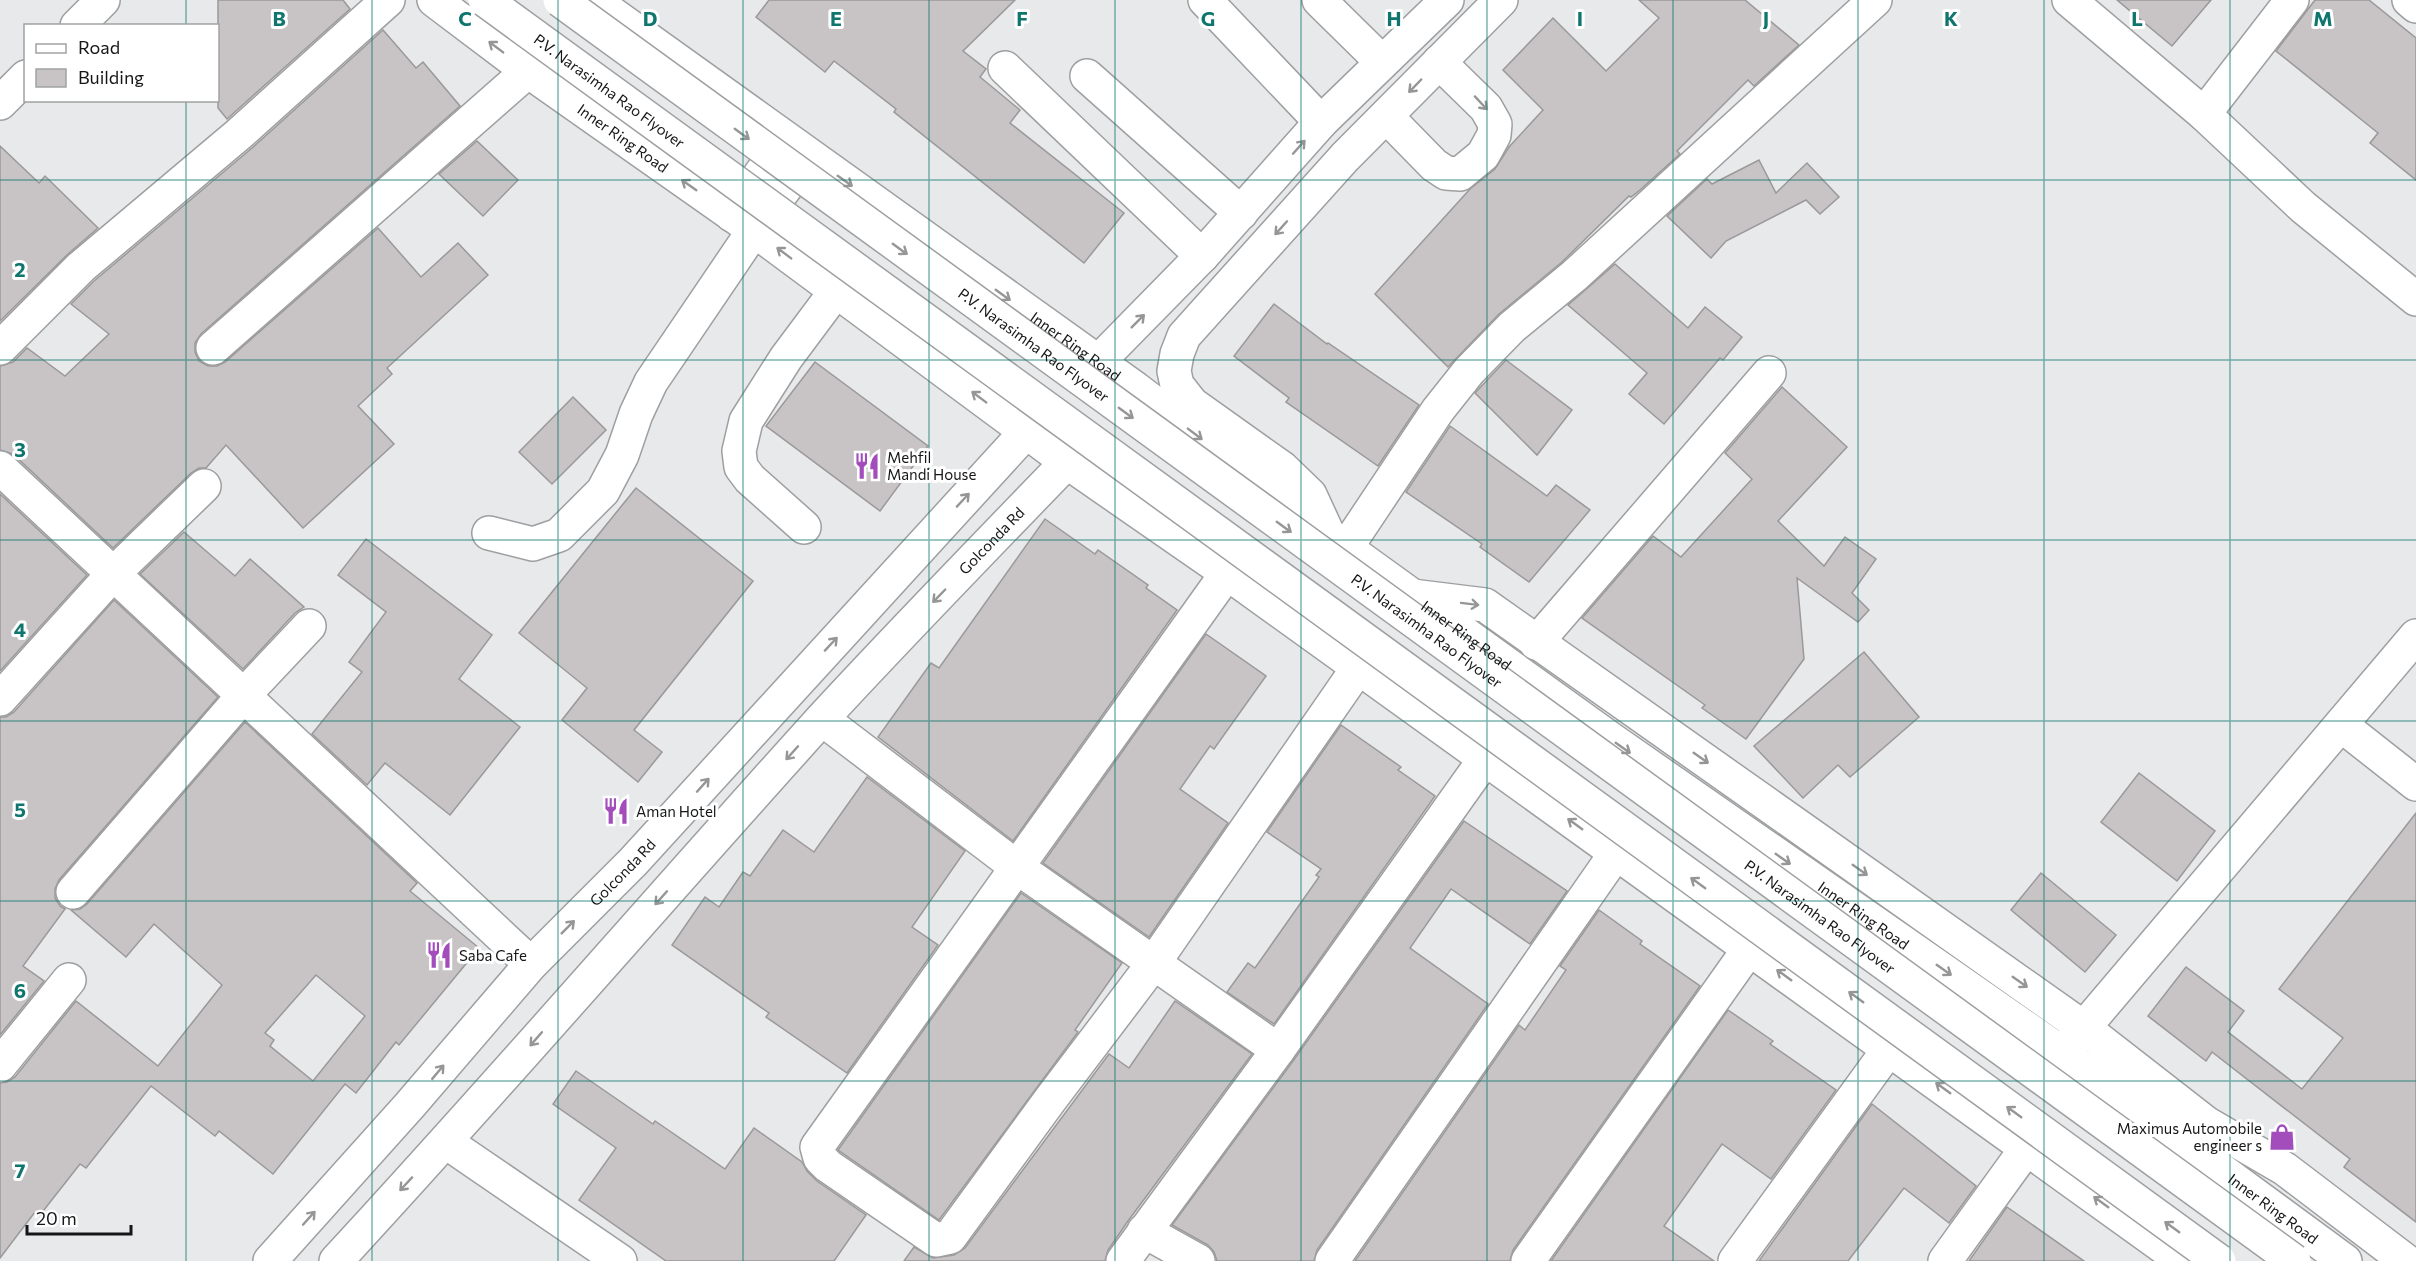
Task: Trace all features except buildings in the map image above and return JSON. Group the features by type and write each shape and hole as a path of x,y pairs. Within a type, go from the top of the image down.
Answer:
{"main road":[{"path":"79,24 103,0"},
{"path":"0,348 81,267 239,134 388,0"},
{"name":"Inner Ring Road","path":"434,0 528,71 743,223 1066,462"},
{"name":"P.V. Narasimha Rao Flyover","path":"485,0 2219,1261"},
{"name":"P.V. Narasimha Rao Flyover","path":"560,0 2294,1261"},
{"name":"Inner Ring Road","path":"593,0 1136,389 1412,596 1622,747 2062,1053 2345,1261"},
{"path":"1205,0 1321,122"},
{"path":"1319,0 1383,62"},
{"path":"1501,0 1346,157 1184,336 1177,354 1174,370 1177,385 1192,404 1282,468 1310,495 1337,541 1438,410 1512,327 1574,276 1875,0"},
{"path":"2069,0 2204,114 2303,207 2416,299"},
{"path":"2204,114 2292,0"},
{"path":"2409,0 2416,6"},
{"path":"1097,363 1202,256 1321,122 1445,1"},
{"path":"1386,116 1434,165 1446,173 1460,174 1483,155 1494,135 1495,124 1486,108 1439,62"},
{"path":"1005,68 1202,256"},
{"path":"213,348 528,71"},
{"path":"1087,76 1241,213"},
{"path":"0,103 24,79"},
{"path":"489,533 533,544 559,535 603,491 622,455 636,414 651,382 743,223 797,148"},
{"path":"804,527 750,478 741,467 739,451 746,421 786,358 825,283"},
{"path":"1536,643 1769,373"},
{"name":"Golconda Rd","path":"270,1261 410,1105 531,964 633,862 1026,432"},
{"path":"1066,462 1227,573 1888,1049 2026,1149 2168,1257"},
{"name":"Golconda Rd","path":"336,1261 446,1142 574,994 822,719 1066,462"},
{"path":"0,468 531,964"},
{"path":"0,699 113,574 204,486"},
{"path":"1227,573 818,1147 820,1158 828,1166 936,1240 950,1237 1153,964 1358,668"},
{"path":"1412,596 1485,605 2084,1028 2206,1123 2285,1169 2406,1261"},
{"path":"73,892 244,695 309,626"},
{"path":"2062,1053 2416,636"},
{"path":"822,719 1018,868 1278,1050"},
{"path":"2341,724 2416,784"},
{"path":"1123,1261 1278,1050 1485,759"},
{"path":"1332,1261 1616,853"},
{"path":"1528,1261 1749,949"},
{"path":"0,1065 69,980"},
{"path":"1735,1261 1888,1049"},
{"path":"446,1142 620,1261"},
{"path":"1945,1261 2026,1149"},
{"path":"1144,1231 1198,1261"}],"place":[{"name":"Mehfil Mandi House","path":"867,466"},
{"name":"Aman Hotel","path":"616,811"},
{"name":"Saba Cafe","path":"439,955"},
{"name":"Maximus Automobile engineer s","path":"2282,1137"}]}
